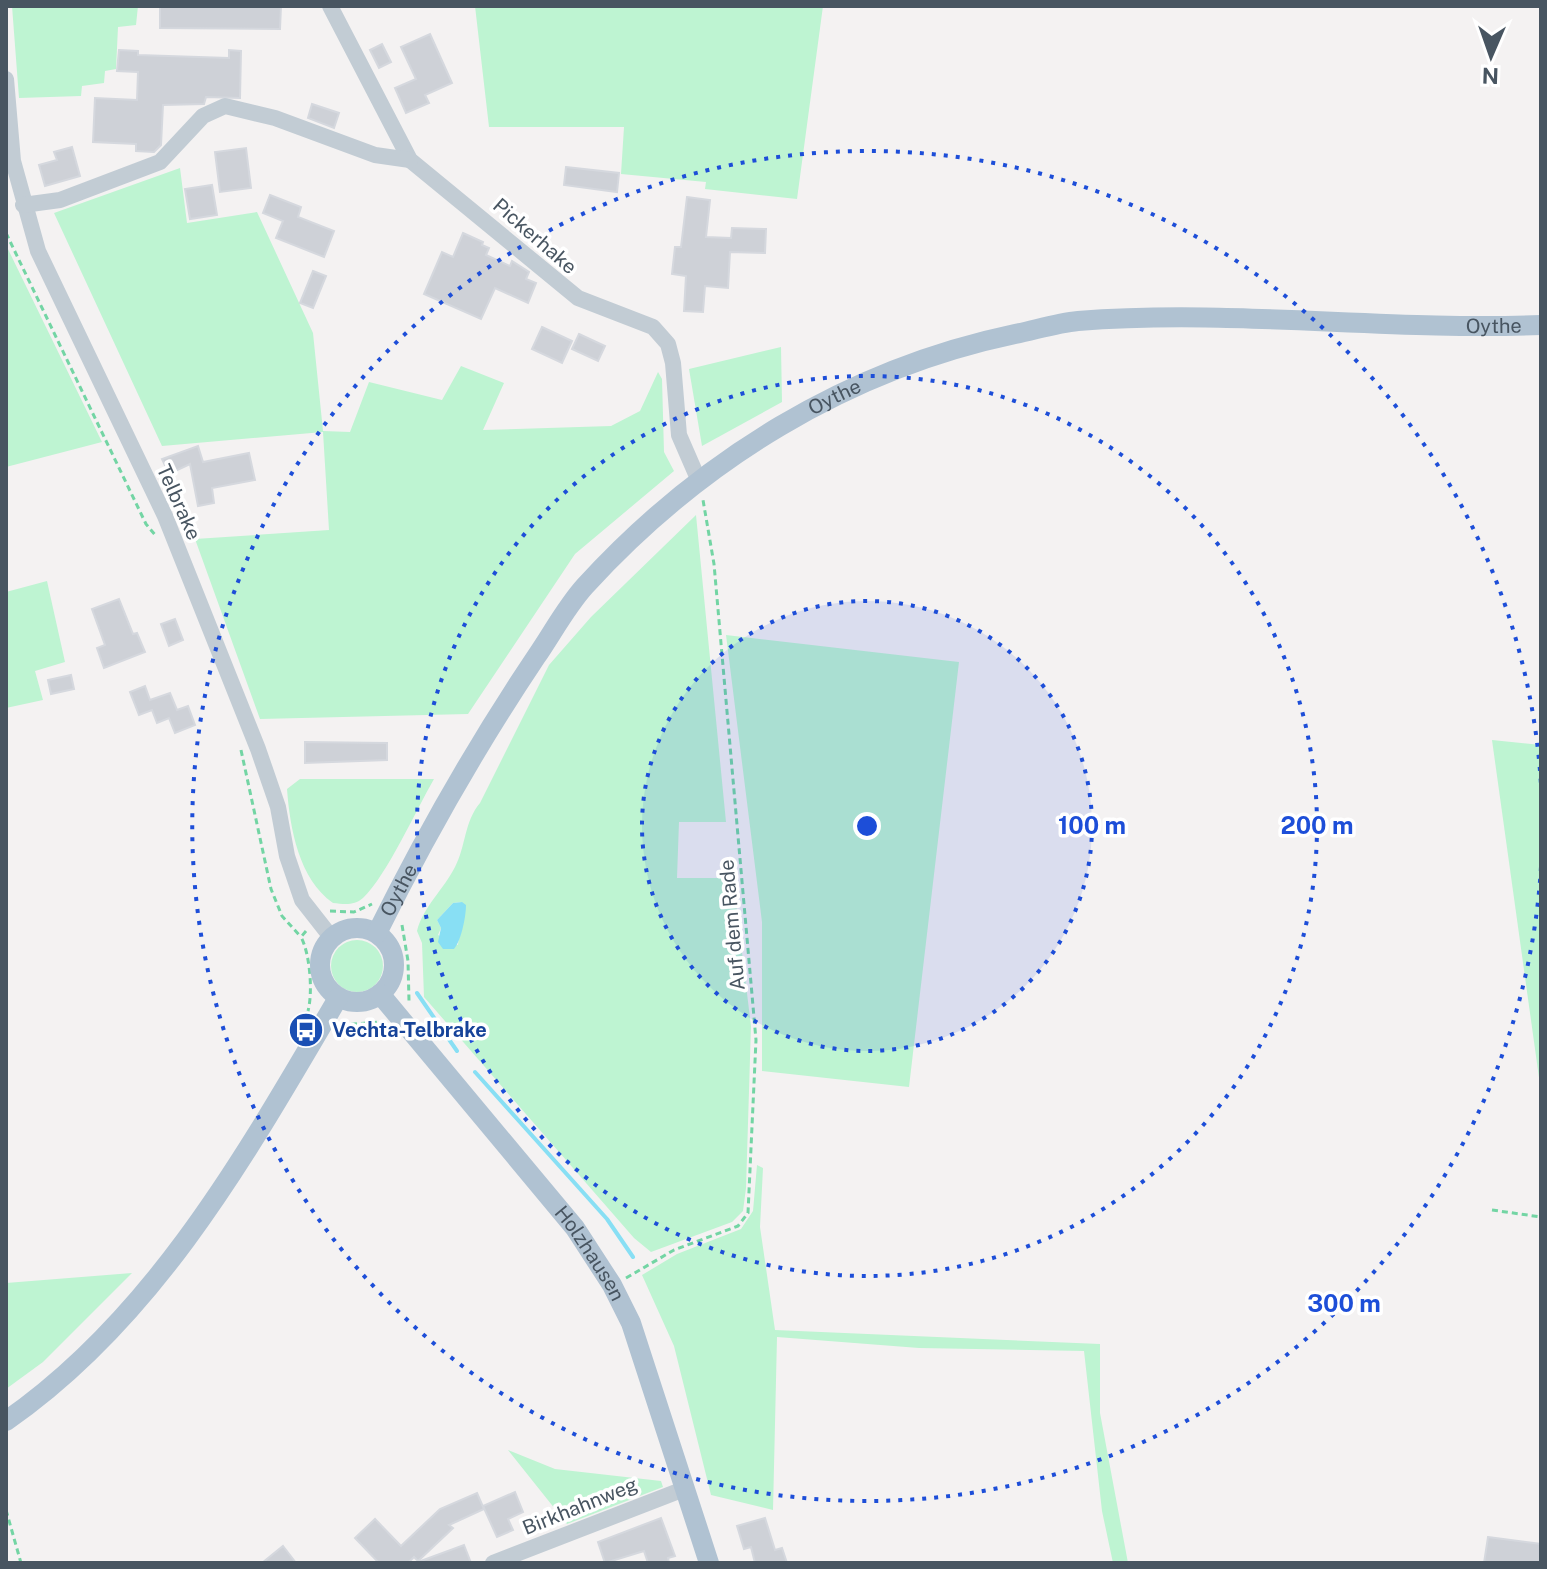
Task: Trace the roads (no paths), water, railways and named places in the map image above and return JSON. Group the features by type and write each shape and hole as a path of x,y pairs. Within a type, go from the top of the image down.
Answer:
{"main road":[{"name":"Oythe","path":"377,933 494,719 582,588 646,525 699,481 763,436 877,374 978,342 1073,322 1184,316 1476,327 1541,325"},
{"path":"353,927 377,933 386,941 394,963 393,975 380,994 360,1002 338,998 329,991 319,970 320,958 331,937 353,927"},
{"name":"Holzhausen","path":"380,994 575,1228 612,1285 631,1323 709,1563"},
{"path":"6,1421 79,1361 161,1272 244,1156 338,998"}],"street":[{"name":"Pickerhake","path":"330,6 410,160 578,298 653,327 668,344 673,363 679,435 699,481"},
{"name":"Telbrake","path":"6,79 13,161 38,251 165,516 258,749 278,807 287,856 302,900 331,937"},
{"path":"23,205 60,200 160,162 203,116 225,106 275,118 375,155 410,160"},
{"name":"Birkhahnweg","path":"493,1563 684,1489"}],"water":[{"path":"462,902 466,910 459,940 454,949 443,949 438,942 441,928 437,920 453,903"}],"waterway":[{"path":"417,993 457,1051"},
{"path":"475,1072 607,1219 633,1257"}],"place":[{"name":"Vechta-Telbrake","path":"306,1030"}]}
